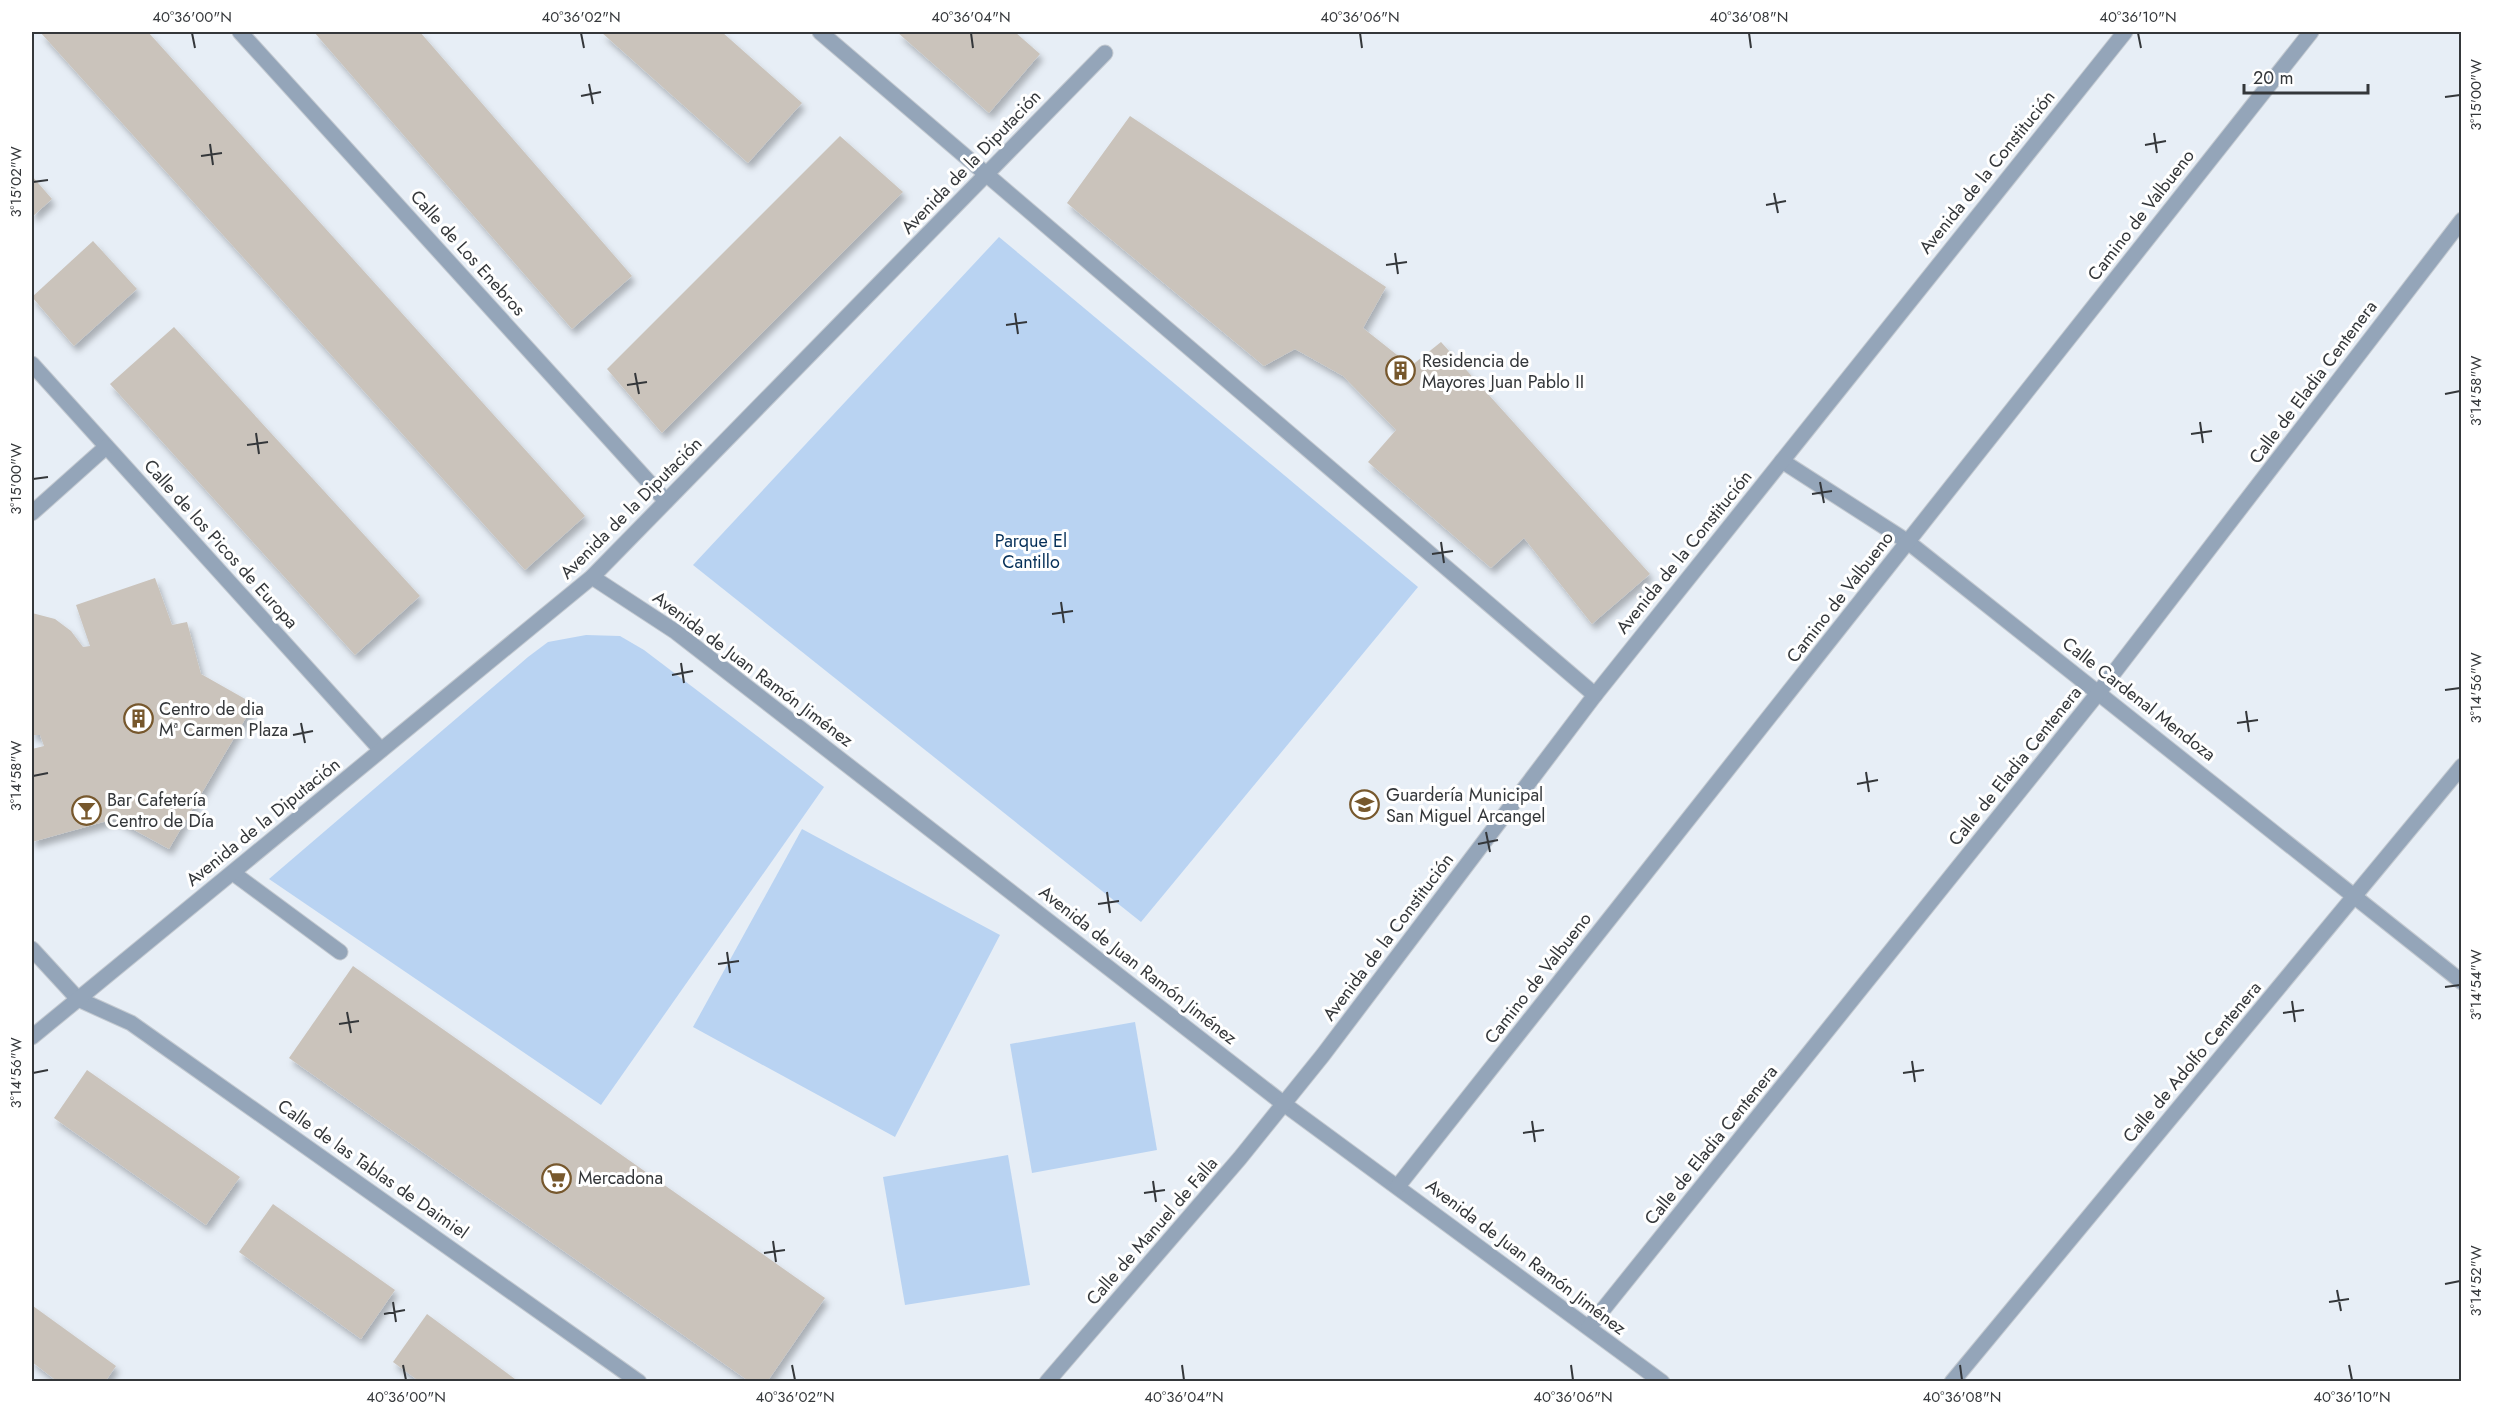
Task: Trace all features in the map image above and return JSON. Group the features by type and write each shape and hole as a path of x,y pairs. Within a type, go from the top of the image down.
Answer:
{"street":[{"name":"Calle de Los Enebros","path":"240,32 666,501"},
{"path":"820,32 1595,695"},
{"name":"Avenida de la Constitución","path":"1284,1104 1595,695 2125,32"},
{"name":"Camino de Valbueno","path":"1398,1186 2311,32"},
{"name":"Avenida de la Diputación","path":"32,1037 592,578 1105,53"},
{"name":"Calle de Eladia Centenera","path":"1589,1328 2099,692 2462,220"},
{"name":"Calle de los Picos de Europa","path":"32,364 381,750"},
{"path":"32,513 106,447"},
{"name":"Calle Cardenal Mendoza","path":"1782,460 1908,542 2462,982"},
{"name":"Avenida de Juan Ramón Jiménez","path":"592,578 676,632 1284,1104 1662,1382"},
{"name":"Calle de Adolfo Centenera","path":"1952,1382 2462,766"},
{"path":"233,873 340,952"},
{"path":"32,949 78,999"},
{"name":"Calle de las Tablas de Daimiel","path":"78,999 131,1023 639,1382"},
{"name":"Calle de Manuel de Falla","path":"1047,1382 1284,1104"}],"green space":[{"name":"Parque El Cantillo","path":"999,237 1418,587 1141,922 693,565"},
{"path":"586,635 620,636 644,650 824,787 601,1105 269,879 528,657 548,642"},
{"path":"802,829 1000,935 895,1137 693,1027"},
{"path":"1135,1022 1157,1150 1032,1173 1010,1044"},
{"path":"1008,1155 1030,1285 905,1305 883,1177"}],"building":[{"path":"40,32 148,32 585,516 525,570"},
{"path":"314,32 420,32 632,276 572,329"},
{"path":"601,32 722,32 802,103 748,163"},
{"path":"897,32 1015,32 1040,54 989,113"},
{"name":"Residencia de Mayores Juan Pablo II","path":"1130,116 1386,287 1363,328 1411,366 1441,342 1650,574 1592,624 1524,538 1491,568 1368,462 1396,430 1343,376 1295,349 1264,366 1067,203"},
{"path":"840,136 903,192 662,433 607,369"},
{"path":"32,176 52,199 32,217"},
{"path":"93,241 137,289 74,346 32,297"},
{"path":"174,327 420,596 355,655 110,384"},
{"name":"Centro de dia Mª Carmen Plaza","path":"155,578 172,625 187,622 201,674 254,704 169,849 114,819 32,842 32,749 44,746 40,735 32,735 32,613 55,619 71,631 83,647 90,646 76,605"},
{"name":"Mercadona","path":"353,966 825,1298 767,1382 750,1382 289,1058"},
{"path":"87,1070 240,1177 206,1225 54,1118"},
{"path":"273,1204 395,1290 361,1339 239,1252"},
{"path":"33,1306 116,1366 105,1382 58,1382 32,1362"},
{"path":"427,1314 519,1382 420,1382 393,1362"}],"place":[{"name":"Residencia de Mayores Juan Pablo II","path":"1401,371"},
{"name":"Centro de dia Mª Carmen Plaza","path":"138,719"},
{"name":"Guardería Municipal San Miguel Arcangel","path":"1365,805"},
{"name":"Bar Cafetería Centro de Día","path":"86,810"},
{"name":"Mercadona","path":"557,1178"}]}
